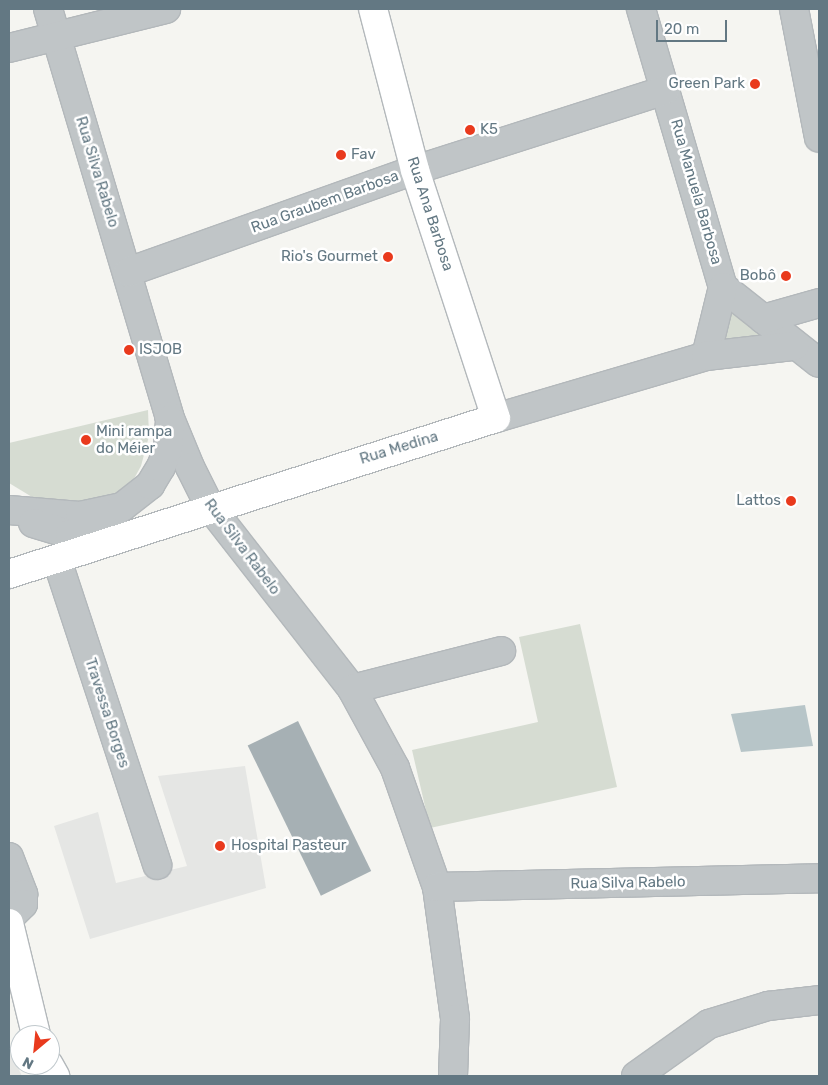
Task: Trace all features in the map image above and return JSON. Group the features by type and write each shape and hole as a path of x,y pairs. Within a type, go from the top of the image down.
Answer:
{"main road":[{"name":"Rua Ana Barbosa","path":"373,9 415,170 496,418"},
{"name":"Rua Medina","path":"9,574 57,560 210,507 496,418"},
{"path":"9,924 34,1025"},
{"path":"9,995 26,1025"}],"street":[{"name":"Rua Silva Rabelo","path":"48,9 170,416 210,507 352,690 395,768 437,887 455,1019 453,1076"},
{"path":"9,48 166,9"},
{"name":"Rua Manuela Barbosa","path":"640,9 666,90 723,287"},
{"path":"794,9 819,138"},
{"name":"Rua Graubem Barbosa","path":"128,272 415,170 666,90"},
{"path":"706,356 723,287 794,346 819,363"},
{"path":"763,319 819,304"},
{"name":"Rua Medina","path":"496,418 706,356 794,346"},
{"path":"9,511 80,516 122,507 150,485 161,468 168,449 170,416"},
{"path":"9,511 41,527 70,534 103,536 138,532"},
{"name":"Travessa Borges","path":"57,560 157,865"},
{"path":"352,690 501,651"},
{"path":"9,857 22,894 23,904 9,918"},
{"name":"Rua Silva Rabelo","path":"437,887 819,878"},
{"path":"636,1076 709,1024 760,1008 819,1000"}],"shaded area":[{"path":"729,303 774,337 720,342"},
{"path":"148,410 149,436 141,466 130,486 105,499 70,506 37,500 9,483 9,443"},
{"path":"580,624 617,787 430,828 412,750 538,722 519,637"},
{"path":"805,705 813,746 741,752 731,714"},
{"name":"Hospital Pasteur","path":"245,766 266,888 90,939 54,826 98,812 116,883 187,866 158,776"},
{"path":"9,1049 10,1075 22,1076 9,1076"}],"building":[{"name":"Hospital Pasteur","path":"298,721 371,871 321,896 248,746"}],"place":[{"name":"Green Park","path":"755,84"},
{"name":"K5","path":"470,130"},
{"name":"Fav","path":"341,155"},
{"name":"Rio's Gourmet","path":"388,257"},
{"name":"Bobô","path":"786,276"},
{"name":"ISJOB","path":"129,350"},
{"name":"Mini rampa do Méier","path":"86,440"},
{"name":"Lattos","path":"791,501"},
{"name":"Hospital Pasteur","path":"220,846"}]}
